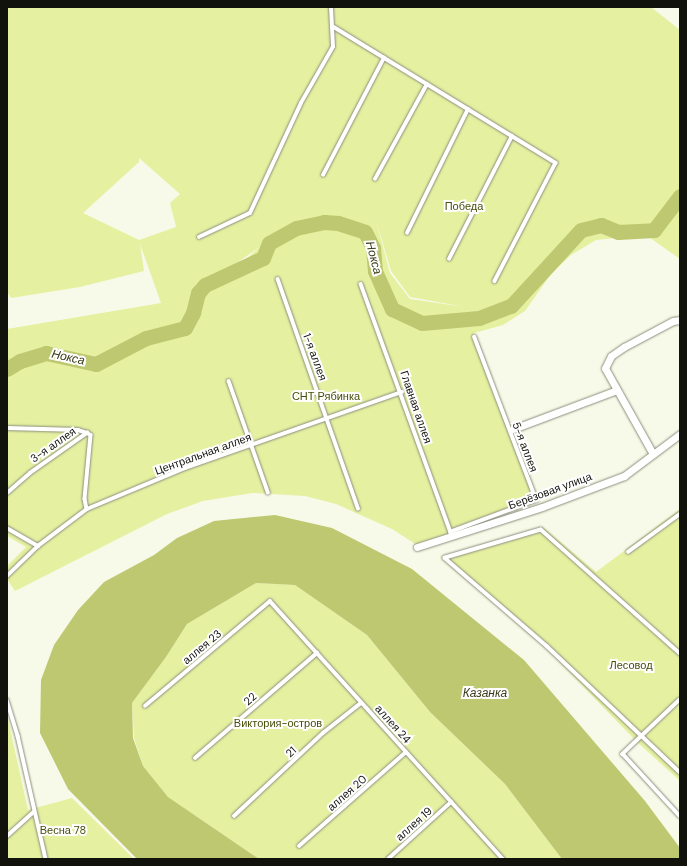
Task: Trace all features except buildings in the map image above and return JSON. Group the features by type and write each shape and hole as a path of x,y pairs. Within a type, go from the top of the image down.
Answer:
{"street":[{"path":"653,454 605,368 611,356 654,330 680,320"},
{"path":"513,429 617,390"},
{"name":"Берёзовая улица","path":"417,547 451,534 542,507 624,476 680,434"}],"lane":[{"path":"199,237 250,213 301,103 333,46 334,27 331,7"},
{"path":"334,27 556,163 495,281"},
{"path":"323,175 384,58"},
{"path":"375,179 427,84"},
{"path":"408,232 468,109"},
{"path":"449,258 512,136"},
{"name":"1-я аллея","path":"278,279 358,508"},
{"name":"Главная аллея","path":"361,284 402,392 451,534"},
{"name":"5-я аллея","path":"451,534 536,500 474,337"},
{"path":"229,381 268,492"},
{"name":"Центральная аллея","path":"7,576 38,546 87,509 185,468 402,392"},
{"path":"7,428 78,430 86,433"},
{"name":"3-я аллея","path":"7,493 30,473 86,433 91,435 85,499 87,509"},
{"path":"628,552 680,514"},
{"path":"7,528 38,546"},
{"path":"680,654 541,530 445,558 547,646 680,772"},
{"name":"аллея 24","path":"270,601 503,859"},
{"name":"аллея 23","path":"145,706 270,601"},
{"name":"22","path":"195,758 317,653"},
{"path":"7,700 18,736 34,812 46,859"},
{"path":"680,700 643,737 623,754 680,816"},
{"name":"21","path":"234,816 324,733 362,703"},
{"name":"аллея 20","path":"299,846 406,752"},
{"name":"аллея 19","path":"388,859 451,802"},
{"path":"7,836 34,812"},
{"path":"495,859 499,855"}],"green space":[{"path":"7,7 651,7 680,30 680,259 646,235 596,240 571,255 551,274 525,311 503,325 474,333 538,501 417,545 392,529 336,504 305,496 252,493 203,501 167,514 15,591 7,579 7,566 26,547 7,536 7,329 161,303 140,244 144,271 80,287 11,298 7,292","holes":["139,158 180,194 170,203 176,227 139,240 83,213 139,162","375,217 391,271 410,297 465,307 410,299 390,273","261,246 238,266 198,285 234,265"]},
{"name":"Лесовод","path":"680,509 680,781 635,740 543,645 440,557 543,527 596,572"},
{"name":"Виктория-остров","path":"256,583 295,585 367,635 430,712 505,784 562,859 259,859 168,797 143,766 134,738 132,703 166,657 187,624"},
{"name":"Весна 78","path":"7,715 28,810 72,798 134,859 7,859"}],"water":[{"name":"Казанка","path":"275,515 332,528 412,569 524,660 645,801 680,848 680,859 562,859 505,784 430,712 367,635 295,585 256,583 187,624 166,657 132,703 133,738 143,766 168,797 259,859 137,859 68,789 40,733 41,680 54,645 78,610 104,582 154,555 177,538 214,521"}],"waterway":[{"name":"Нокса","path":"7,369 20,361 46,353 96,364 146,338 185,328 193,313 198,293 205,285 263,258 269,243 296,228 324,222 338,223 365,232 373,248 375,271 392,309 422,323 479,318 511,306 581,230 601,225 618,232 654,230 680,196"}],"park label":[{"name":"Победа","path":"464,206"},
{"name":"СНТ Рябинка","path":"326,396"}]}
